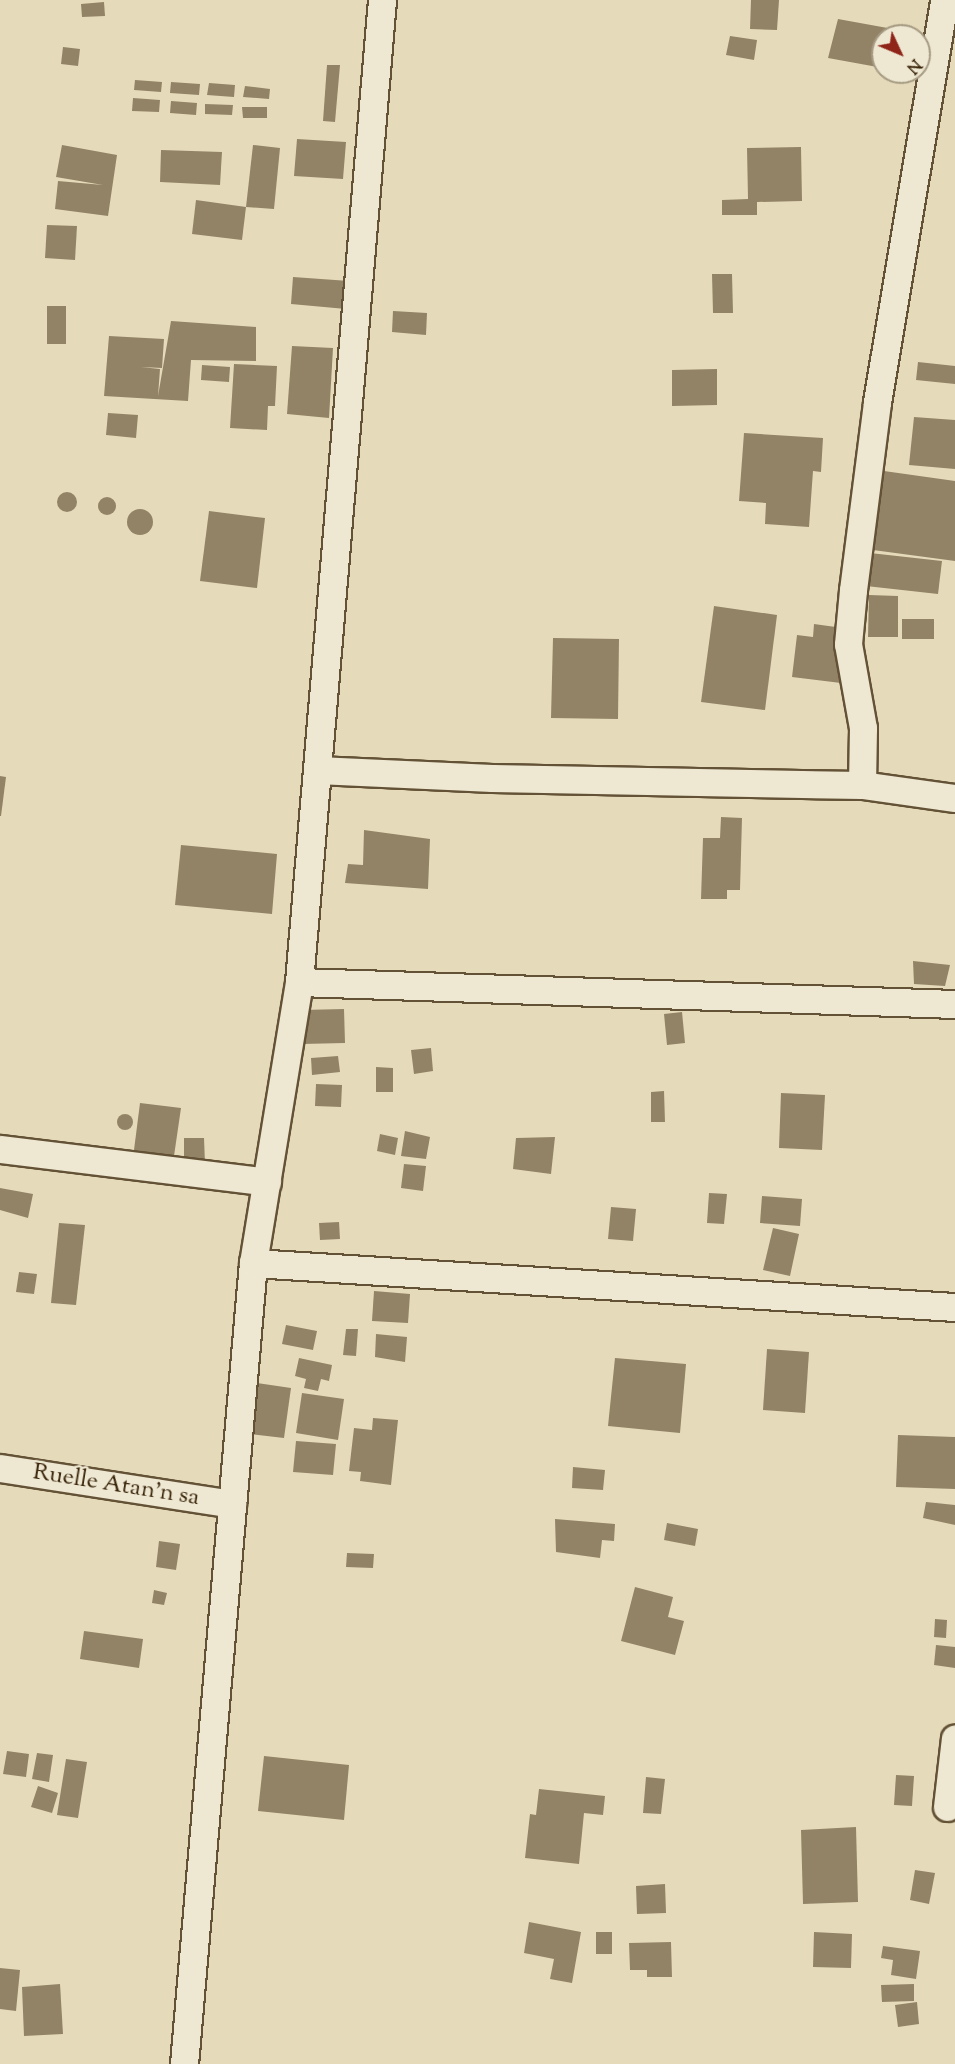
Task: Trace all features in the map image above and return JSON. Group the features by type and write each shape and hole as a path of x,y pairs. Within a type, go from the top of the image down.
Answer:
{"street":[{"path":"184,2064 254,1263 299,982 382,0"},
{"path":"862,785 863,728 848,644 853,590 877,402 944,0"},
{"path":"317,770 492,778 862,785 955,798"},
{"path":"299,982 955,1004"},
{"path":"0,1149 267,1182"},
{"path":"254,1263 955,1307"},
{"name":"Ruelle Atan'n sa","path":"0,1468 232,1504"},
{"path":"947,1807 955,1738"}],"building":[{"path":"751,0 779,0 777,30 750,29"},
{"path":"104,2 105,16 82,17 81,4"},
{"path":"838,19 871,25 871,66 828,58"},
{"path":"730,36 757,40 754,60 726,55"},
{"path":"63,47 80,49 78,66 61,64"},
{"path":"327,65 340,65 335,122 323,121"},
{"path":"135,80 162,82 161,92 134,90"},
{"path":"171,82 200,84 199,95 170,93"},
{"path":"209,83 235,85 234,97 207,95"},
{"path":"245,86 270,89 269,99 243,97"},
{"path":"133,98 160,100 159,112 132,111"},
{"path":"171,101 197,103 196,115 170,113"},
{"path":"205,104 233,105 232,115 205,114"},
{"path":"242,107 267,107 267,118 243,118"},
{"path":"297,139 346,142 343,179 294,176"},
{"path":"62,145 117,155 108,216 55,209 58,181 103,185 56,177"},
{"path":"253,145 280,148 274,209 246,207"},
{"path":"801,147 802,201 757,202 757,215 722,215 722,200 748,199 747,148"},
{"path":"161,150 222,152 220,185 160,182"},
{"path":"196,200 246,207 242,240 192,234"},
{"path":"47,225 77,226 75,260 45,258"},
{"path":"712,274 732,274 733,313 713,313"},
{"path":"293,277 349,281 346,309 291,304"},
{"path":"47,306 66,306 66,344 47,344"},
{"path":"393,311 427,313 426,335 392,332"},
{"path":"171,321 256,327 256,361 191,360 188,401 104,396 109,336 164,339 162,368 141,367 160,369 158,396"},
{"path":"292,346 333,348 329,418 287,414"},
{"path":"918,362 955,366 955,384 916,380"},
{"path":"234,364 277,366 275,406 268,406 267,430 230,428"},
{"path":"202,365 230,367 229,382 201,380"},
{"path":"717,369 717,405 672,406 672,370"},
{"path":"108,413 138,415 136,438 106,435"},
{"path":"914,417 955,420 955,469 909,465"},
{"path":"744,433 823,438 821,472 813,471 809,527 765,524 766,503 739,501"},
{"path":"884,471 955,481 955,561 873,550"},
{"path":"67,492 74,495 77,502 74,509 67,512 60,509 57,502 60,495"},
{"path":"103,497 111,497 116,502 114,513 103,515 98,510 98,502"},
{"path":"140,509 149,513 153,522 149,531 140,535 131,531 127,522 131,513"},
{"path":"209,511 265,518 257,588 200,581"},
{"path":"870,553 942,561 938,594 866,586"},
{"path":"869,595 898,596 898,637 868,637"},
{"path":"714,606 777,615 765,710 701,702"},
{"path":"902,619 934,619 934,639 902,639"},
{"path":"814,624 843,628 841,683 792,677 797,635 813,637"},
{"path":"553,638 619,639 618,719 551,718"},
{"path":"0,776 6,777 1,816 0,816"},
{"path":"721,817 742,818 740,890 727,890 727,899 701,899 703,838 720,838"},
{"path":"364,830 430,839 428,889 345,883 348,864 363,865"},
{"path":"181,845 277,854 272,914 175,905"},
{"path":"913,961 950,965 945,986 914,984"},
{"path":"344,1009 345,1043 302,1044 302,1010"},
{"path":"682,1012 685,1043 667,1045 664,1014"},
{"path":"431,1048 433,1071 414,1074 411,1050"},
{"path":"338,1056 340,1072 312,1075 311,1058"},
{"path":"376,1067 393,1068 393,1092 376,1092"},
{"path":"316,1084 342,1085 341,1107 315,1106"},
{"path":"664,1091 665,1122 651,1122 651,1092"},
{"path":"781,1093 825,1095 822,1150 779,1148"},
{"path":"140,1103 181,1108 174,1156 134,1150"},
{"path":"125,1114 133,1122 125,1130 117,1122"},
{"path":"405,1131 430,1137 426,1159 401,1156"},
{"path":"380,1134 398,1138 395,1155 377,1151"},
{"path":"555,1137 551,1174 513,1169 516,1138"},
{"path":"184,1138 204,1138 205,1164 184,1164"},
{"path":"404,1164 426,1166 423,1191 401,1188"},
{"path":"0,1188 33,1194 28,1218 0,1210"},
{"path":"709,1193 727,1194 724,1224 707,1223"},
{"path":"762,1196 802,1199 800,1226 760,1223"},
{"path":"611,1207 636,1209 633,1241 608,1239"},
{"path":"339,1222 340,1239 320,1240 319,1223"},
{"path":"59,1223 85,1225 76,1305 51,1303"},
{"path":"773,1228 799,1234 790,1276 763,1270"},
{"path":"19,1272 37,1274 34,1294 16,1292"},
{"path":"374,1291 410,1294 408,1323 372,1321"},
{"path":"286,1325 317,1331 313,1350 282,1344"},
{"path":"346,1329 358,1329 356,1356 343,1355"},
{"path":"376,1334 407,1337 405,1362 375,1357"},
{"path":"767,1349 809,1352 805,1413 763,1410"},
{"path":"299,1358 332,1365 329,1381 321,1379 318,1391 304,1388 306,1379 295,1376"},
{"path":"615,1358 686,1364 680,1433 608,1426"},
{"path":"257,1383 291,1388 284,1438 250,1434"},
{"path":"302,1393 344,1399 338,1440 296,1433"},
{"path":"373,1418 398,1420 391,1485 360,1481 361,1472 349,1471 354,1428 372,1430"},
{"path":"898,1435 955,1437 955,1489 896,1487"},
{"path":"296,1441 336,1444 333,1475 293,1472"},
{"path":"573,1467 605,1470 603,1490 572,1488"},
{"path":"926,1502 955,1505 955,1525 923,1518"},
{"path":"555,1519 615,1524 614,1541 602,1540 600,1558 556,1552"},
{"path":"667,1523 698,1529 695,1546 664,1540"},
{"path":"159,1541 180,1544 176,1570 156,1567"},
{"path":"347,1553 374,1554 373,1568 346,1567"},
{"path":"635,1587 673,1597 668,1617 684,1621 675,1655 621,1641"},
{"path":"154,1590 167,1593 164,1605 152,1603"},
{"path":"935,1619 947,1620 946,1638 934,1637"},
{"path":"84,1631 143,1639 139,1668 80,1659"},
{"path":"936,1645 955,1647 955,1668 934,1665"},
{"path":"7,1751 29,1754 26,1777 3,1774"},
{"path":"37,1753 53,1755 49,1782 32,1779"},
{"path":"264,1756 349,1765 344,1820 258,1811"},
{"path":"66,1759 87,1762 78,1818 57,1815"},
{"path":"896,1775 914,1776 912,1806 894,1805"},
{"path":"646,1777 665,1779 661,1814 643,1813"},
{"path":"38,1786 58,1793 52,1813 31,1807"},
{"path":"539,1789 605,1796 603,1815 584,1813 579,1864 525,1858 530,1814 536,1815"},
{"path":"856,1827 858,1902 803,1904 801,1830"},
{"path":"915,1870 935,1873 929,1904 910,1900"},
{"path":"665,1884 666,1913 637,1914 636,1886"},
{"path":"529,1922 581,1932 572,1983 550,1979 554,1959 524,1953"},
{"path":"596,1932 612,1932 612,1954 596,1954"},
{"path":"814,1932 852,1934 851,1968 813,1967"},
{"path":"671,1942 672,1977 647,1977 647,1970 630,1970 629,1943"},
{"path":"883,1946 920,1951 916,1979 891,1975 893,1960 881,1958"},
{"path":"0,1968 20,1970 16,2011 0,2009"},
{"path":"60,1984 63,2034 24,2036 22,1987"},
{"path":"914,1984 914,2001 882,2002 881,1985"},
{"path":"917,2002 919,2024 898,2027 895,2005"}]}
